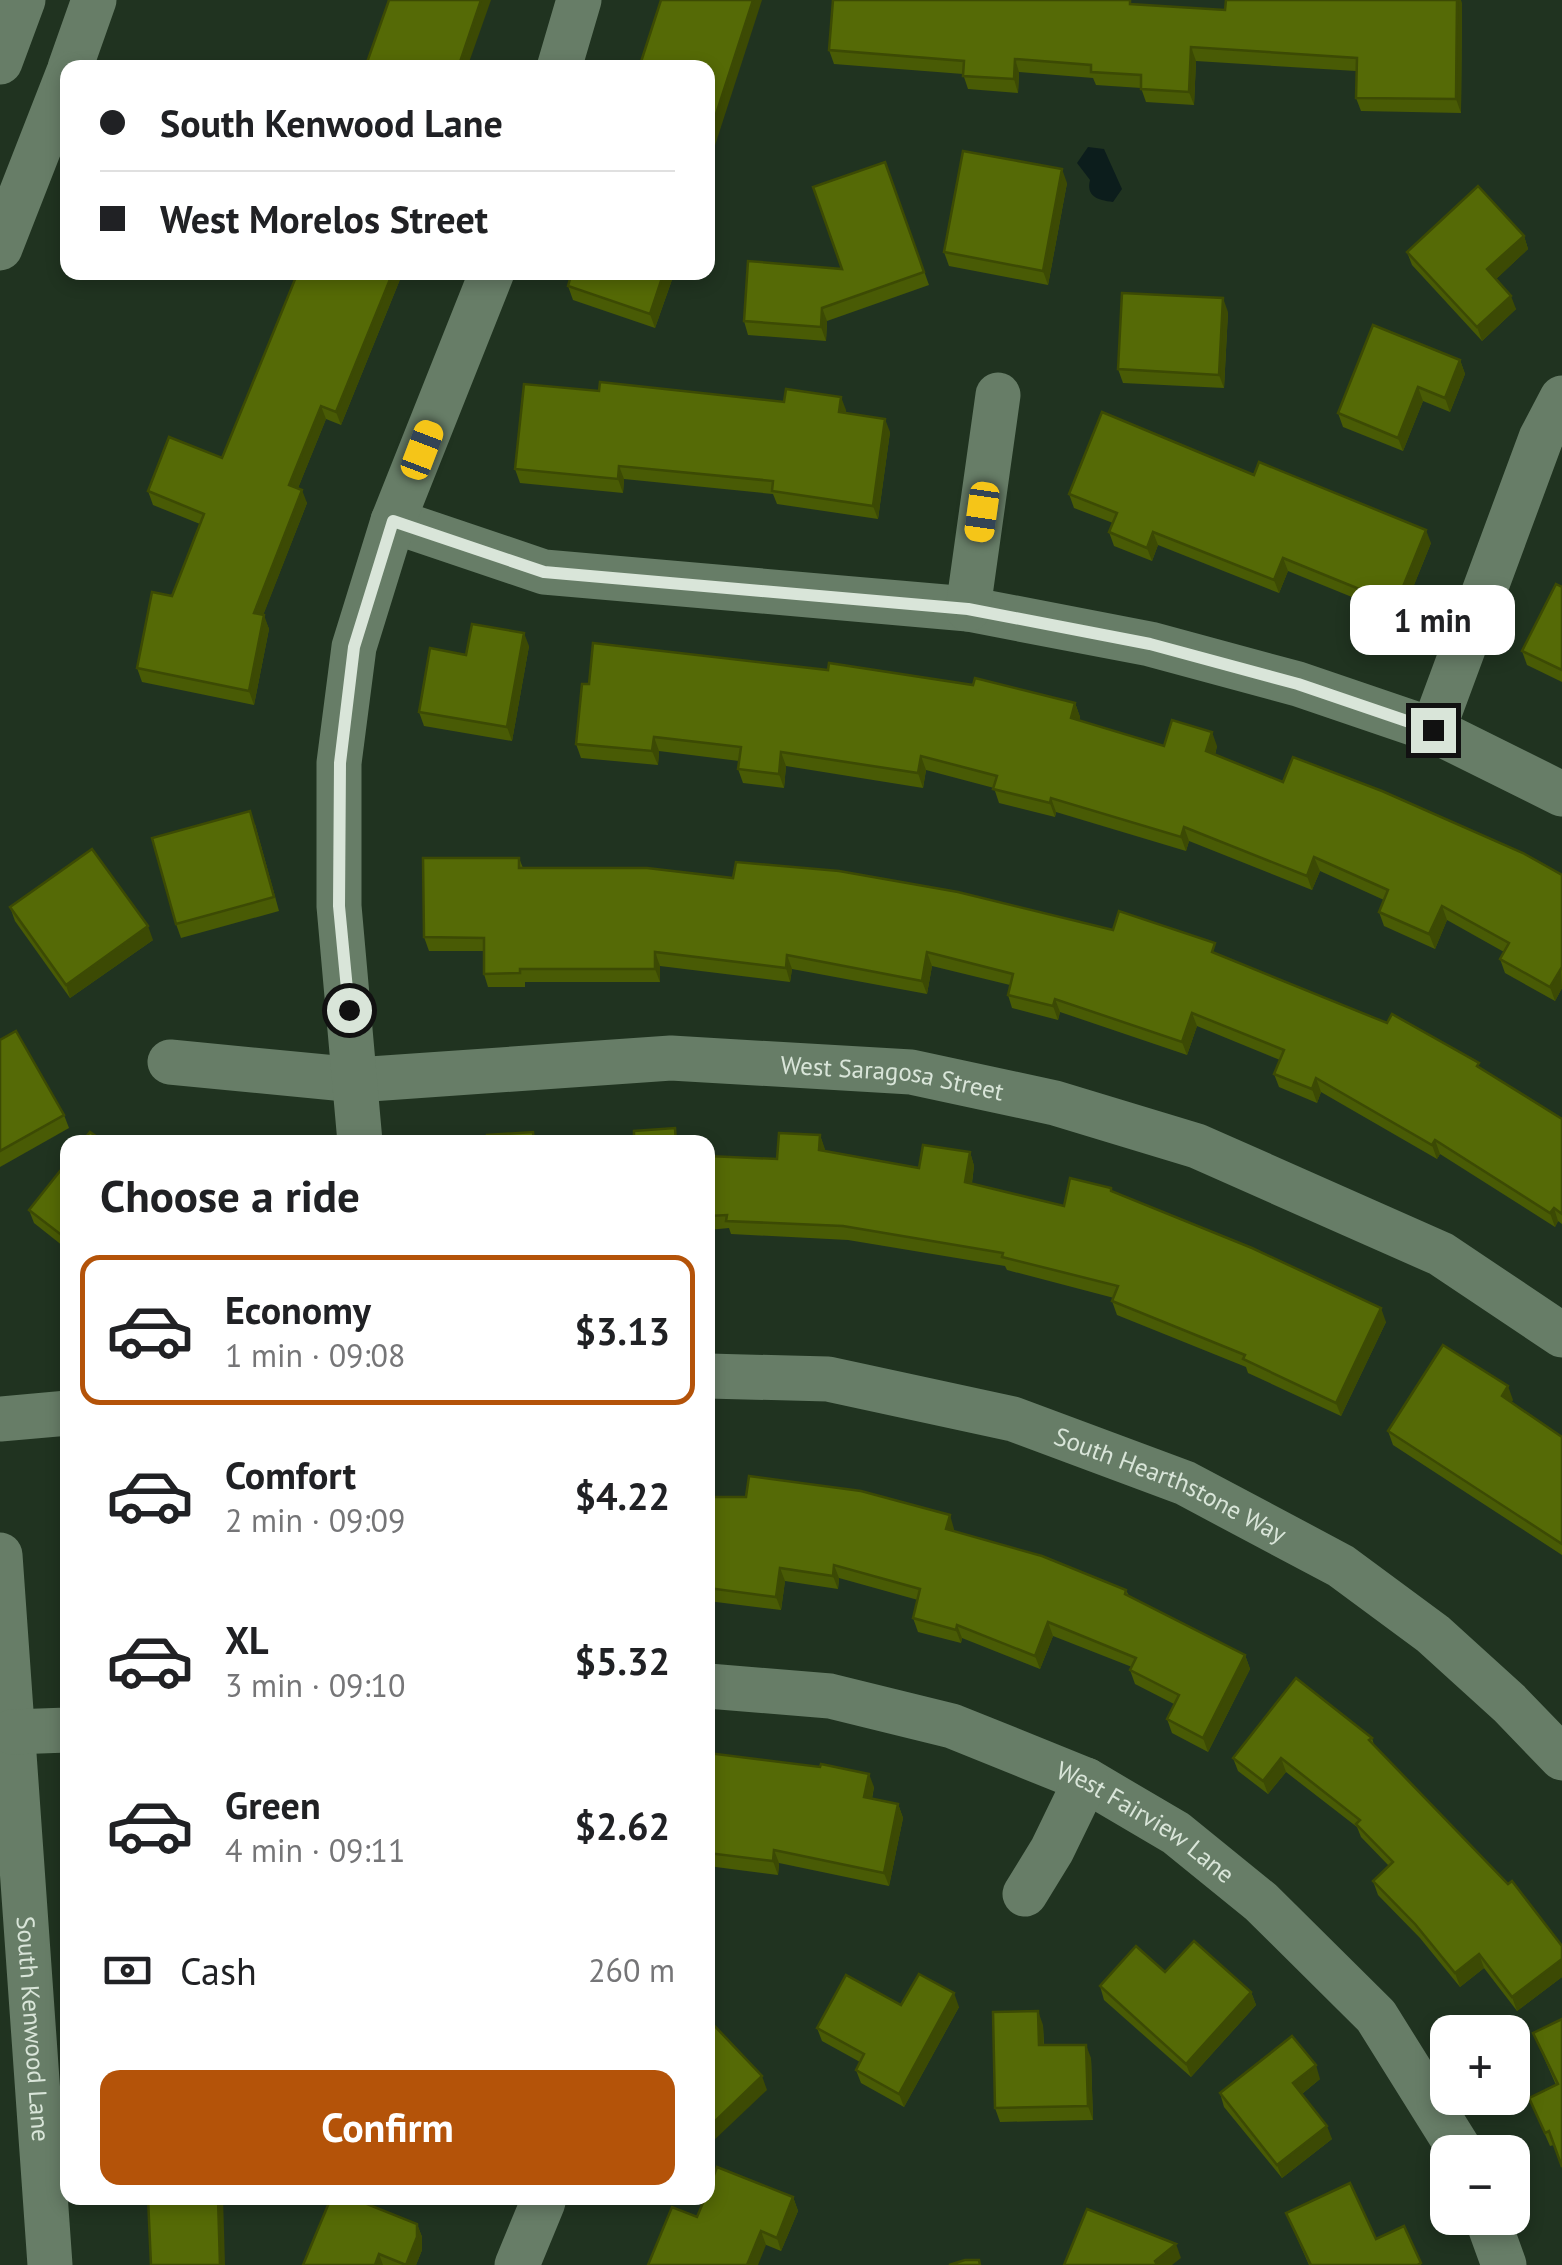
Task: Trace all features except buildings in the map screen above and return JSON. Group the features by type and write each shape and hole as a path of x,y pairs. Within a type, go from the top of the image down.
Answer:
{"street":[{"path":"0,62 23,0"},
{"path":"73,60 94,0"},
{"path":"561,60 579,0"},
{"path":"0,248 60,94"},
{"path":"360,1135 339,906 340,763 354,647 393,521 489,280"},
{"path":"968,609 998,395"},
{"path":"1433,730 1542,438 1562,398"},
{"path":"393,521 544,572 968,609 1150,644 1298,684 1433,730 1562,794"},
{"name":"West Saragosa Street","path":"170,1062 356,1080 672,1058 912,1072 1055,1103 1196,1146 1441,1254 1562,1335"},
{"name":"South Hearthstone Way","path":"715,1376 828,1379 1014,1419 1185,1483 1341,1566 1434,1634 1562,1758"},
{"path":"0,1419 60,1414"},
{"name":"South Kenwood Lane","path":"0,1555 50,2265"},
{"name":"West Fairview Lane","path":"715,1687 830,1696 952,1726 1086,1780 1176,1834 1247,1891 1376,2016 1450,2135"},
{"path":"12,1732 60,1730"},
{"path":"1025,1894 1052,1850 1086,1780"},
{"path":"517,2265 541,2205"},
{"path":"1493,2235 1504,2265"}],"shaded area":[{"path":"1088,147 1104,149 1122,189 1113,202 1091,193 1090,180 1077,163"}],"route":[{"path":"349,1010 339,906 340,763 354,647 393,521 544,572 968,609 1150,644 1298,684 1433,730"}]}
